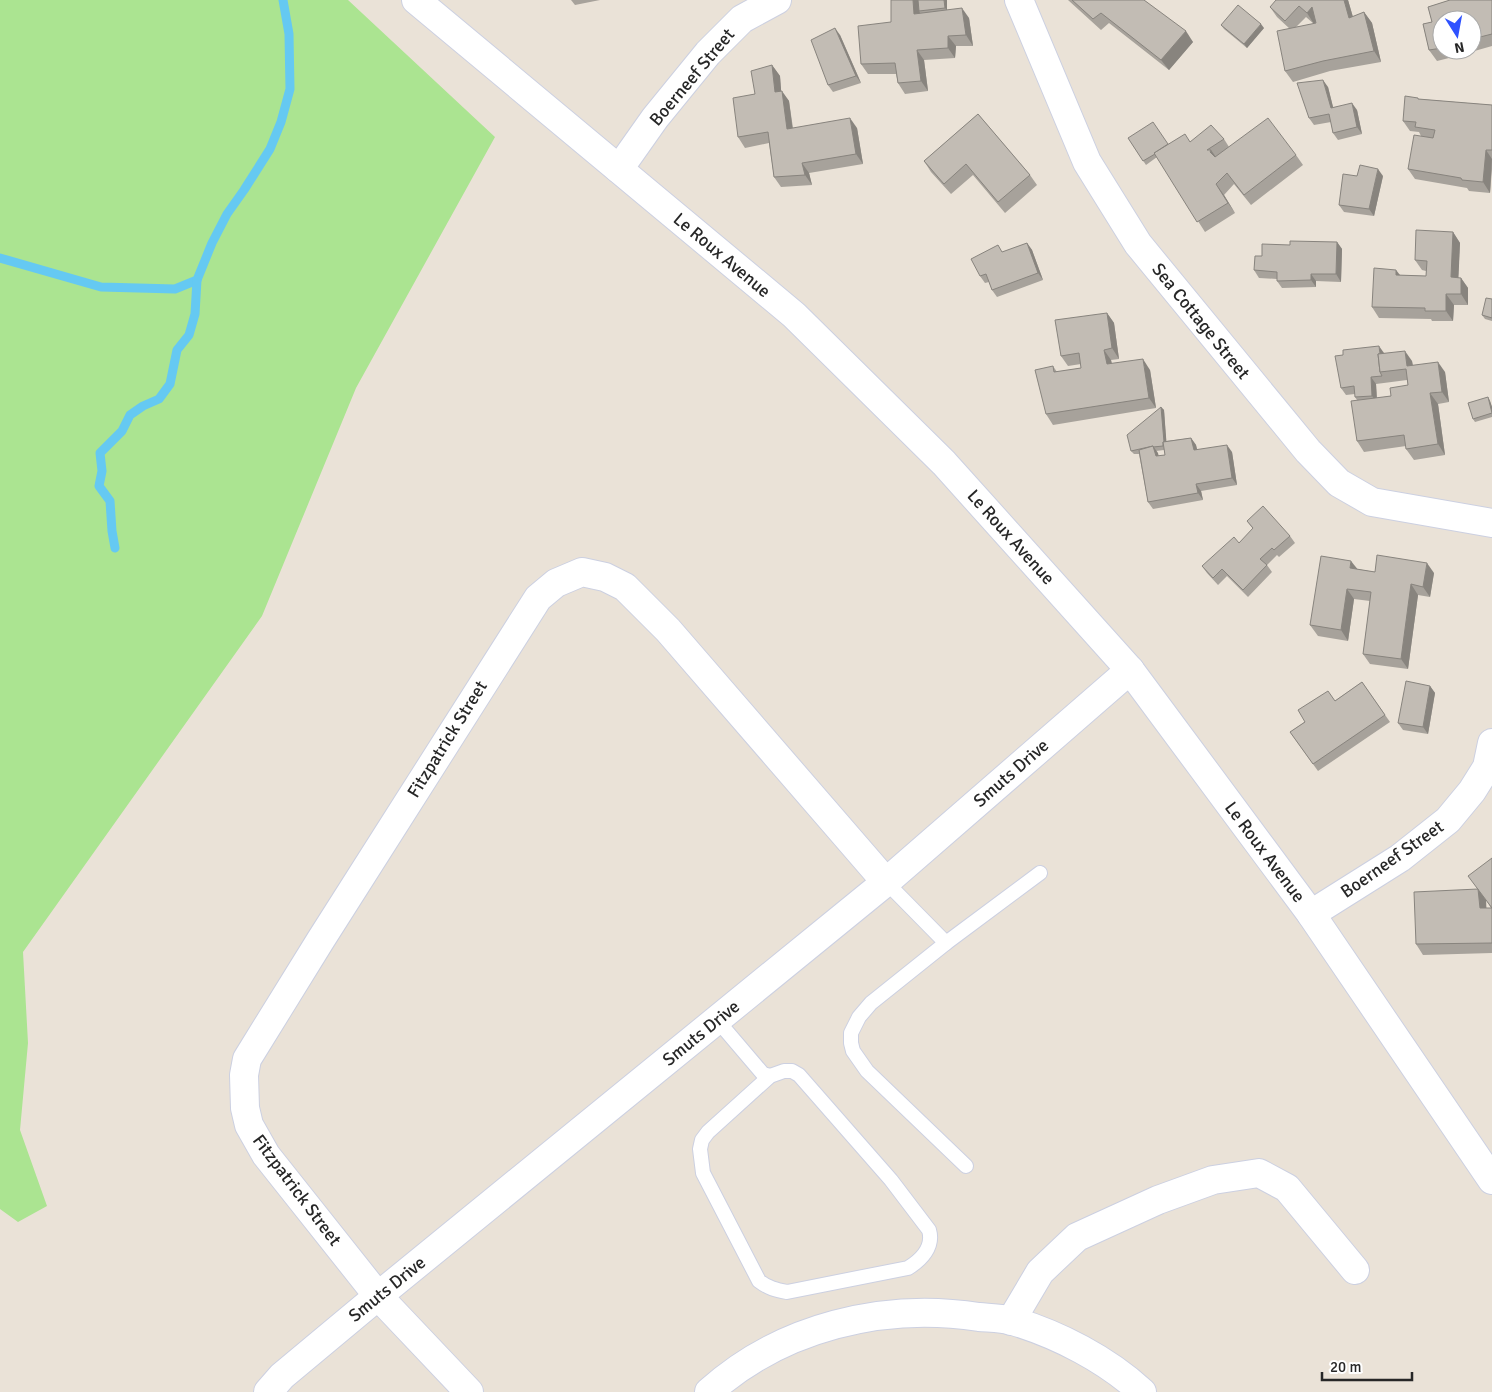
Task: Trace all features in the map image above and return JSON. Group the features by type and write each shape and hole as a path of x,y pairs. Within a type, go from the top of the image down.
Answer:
{"street":[{"name":"Le Roux Avenue","path":"416,0 794,315 944,463 1130,670 1311,914 1492,1180"},
{"name":"Boerneef Street","path":"619,169 655,118 708,53 742,19 778,0"},
{"name":"Sea Cottage Street","path":"1019,0 1087,162 1138,244 1308,451 1339,483 1372,502 1492,523"},
{"name":"Fitzpatrick Street","path":"468,1392 378,1296 266,1155 249,1125 244,1094 244,1075 246,1059 538,598 556,583 582,572 604,577 625,587 668,630 886,882"},
{"name":"Smuts Drive","path":"268,1392 282,1376 378,1296 886,882 1130,670"},
{"name":"Boerneef Street","path":"1311,914 1400,858 1448,820 1472,792 1487,767 1492,743"},
{"path":"1011,1321 1040,1272 1077,1237 1158,1200 1214,1180 1259,1173 1286,1188 1355,1270"},
{"path":"709,1392 720,1382 767,1351 799,1336 872,1316 915,1312 954,1313 1011,1321 1053,1336 1082,1350 1111,1368 1142,1392"}],"lane":[{"path":"966,1166 867,1071 856,1057 850,1042 850,1033 859,1017 871,1003 1040,872"},
{"path":"886,882 946,943"},
{"path":"717,1020 763,1074 770,1076 784,1071 792,1071 799,1075 891,1180 930,1230 930,1245 919,1261 908,1268 787,1292 776,1290 759,1281 703,1173 700,1150 702,1140 708,1132 770,1076"}],"green space":[{"path":"0,0 348,0 495,137 356,388 262,616 23,952 28,1043 20,1130 47,1206 18,1222 0,1209"}],"building":[{"path":"891,0 913,0 914,14 962,8 966,35 948,36 948,48 917,50 921,81 898,83 895,63 861,64 858,26 891,22"},
{"path":"918,0 944,0 945,8 919,11"},
{"path":"1072,0 1144,0 1186,31 1161,60 1101,13 1093,19"},
{"path":"1276,0 1344,0 1349,18 1364,12 1374,51 1285,71 1277,31 1316,23 1312,7 1307,13 1299,6 1285,21 1270,7"},
{"path":"1450,0 1492,0 1492,34 1482,36 1482,10 1432,10 1432,22 1428,7"},
{"path":"1238,5 1261,24 1244,44 1221,25"},
{"path":"1432,22 1432,50 1429,50 1423,24"},
{"path":"835,28 856,76 828,85 811,40"},
{"path":"772,65 775,92 782,91 787,129 850,118 856,154 802,163 805,175 774,177 768,132 738,137 733,98 755,94 751,71"},
{"path":"1323,80 1331,108 1352,103 1357,127 1333,133 1329,114 1309,118 1297,83"},
{"path":"1405,96 1418,99 1492,105 1492,150 1486,150 1483,182 1462,180 1461,178 1408,169 1414,135 1433,138 1435,130 1415,127 1416,122 1403,121"},
{"path":"978,114 1030,175 998,202 966,164 944,184 924,161"},
{"path":"1268,118 1296,155 1244,195 1227,173 1216,184 1228,203 1197,222 1154,153 1185,134 1190,142 1211,125 1224,139 1207,150 1211,150 1210,152 1215,157"},
{"path":"1153,122 1168,144 1143,161 1128,138"},
{"path":"1360,165 1378,169 1369,209 1339,205 1343,174 1357,176"},
{"path":"1416,230 1453,232 1451,277 1461,278 1461,294 1446,294 1446,311 1425,311 1425,308 1372,307 1374,268 1396,270 1396,275 1426,276 1427,261 1415,260"},
{"path":"1290,241 1337,242 1336,274 1311,274 1311,280 1277,281 1277,272 1254,270 1255,256 1262,256 1262,244 1290,245"},
{"path":"1027,243 1038,273 992,290 986,274 980,276 971,259 998,245 1002,252"},
{"path":"1486,298 1492,299 1492,318 1482,315"},
{"path":"1107,313 1112,348 1104,350 1107,364 1143,359 1149,398 1046,414 1035,370 1053,366 1054,372 1081,368 1079,353 1061,356 1055,320"},
{"path":"1379,346 1380,354 1378,354 1382,376 1371,377 1372,396 1355,397 1354,386 1341,388 1335,356 1343,355 1343,350"},
{"path":"1405,351 1407,366 1438,362 1442,392 1430,393 1438,444 1406,449 1404,435 1357,441 1351,401 1391,396 1390,388 1408,385 1406,369 1380,372 1378,354"},
{"path":"1488,397 1492,413 1473,419 1468,403"},
{"path":"1161,407 1163,446 1153,446 1131,451 1127,435"},
{"path":"1191,438 1194,450 1227,445 1232,478 1196,484 1198,493 1148,502 1139,450 1153,446 1156,456 1165,455 1163,442"},
{"path":"1263,506 1290,536 1260,559 1267,565 1243,590 1222,569 1213,578 1202,566 1234,537 1239,543 1253,528 1247,521"},
{"path":"1377,555 1427,563 1423,587 1411,584 1401,659 1363,654 1371,592 1347,589 1341,630 1310,625 1321,556 1351,561 1350,568 1375,572"},
{"path":"1406,681 1430,686 1423,727 1398,723"},
{"path":"1362,682 1385,715 1313,764 1290,732 1305,722 1298,710 1328,691 1335,701"},
{"path":"1492,858 1492,908 1468,876"},
{"path":"1478,889 1480,908 1492,908 1492,943 1416,944 1414,892"}],"waterway":[{"path":"0,258 101,287 175,289 197,280 212,243 227,214 270,149 281,122 290,89 289,34 283,0"},
{"path":"115,548 110,501 99,486 102,471 100,453 122,431 130,415 143,406 159,399 170,384 177,350 189,335 195,314 197,280"}]}
